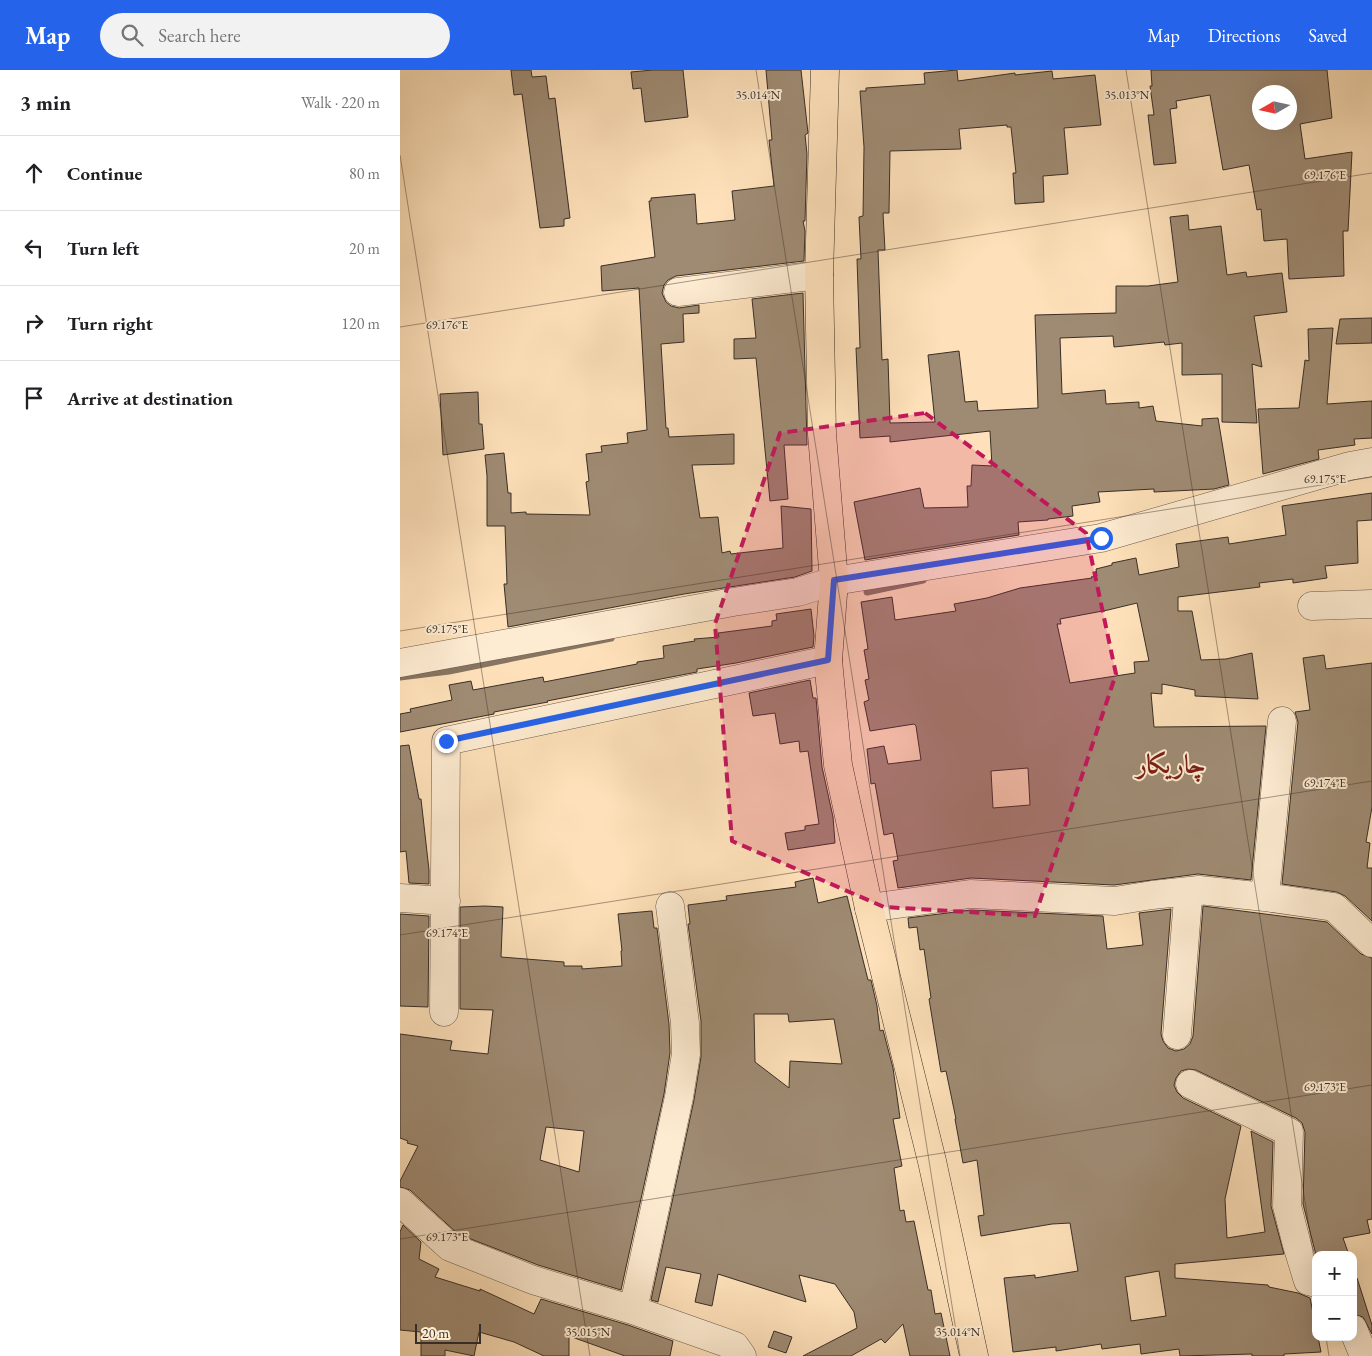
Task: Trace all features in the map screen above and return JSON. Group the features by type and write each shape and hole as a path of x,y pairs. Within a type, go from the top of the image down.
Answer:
{"main road":[{"path":"825,70 819,274 822,434 834,580 828,660 838,765 870,908 932,1161 974,1356"}],"street":[{"path":"678,292 819,274"},
{"path":"400,663 733,602 798,592 834,580 1101,538 1350,466 1372,462"},
{"path":"1312,606 1372,604"},
{"path":"444,1012 446,741 828,660"},
{"path":"1265,897 1282,720"},
{"path":"870,908 970,894 1115,902 1152,895 1199,890 1265,897 1334,908 1372,943"},
{"path":"1177,1035 1188,898 1199,890"},
{"path":"400,898 446,901"},
{"path":"633,1310 679,1097 686,1054 685,1023 670,906"},
{"path":"1190,1084 1289,1132 1287,1206 1308,1281 1312,1282"},
{"path":"401,1206 450,1247 534,1280 633,1310 735,1346 742,1356"},
{"path":"1357,1339 1364,1356"}],"highlighted area":[{"path":"925,413 1086,533 1116,674 1035,916 884,907 732,841 715,624 780,433"}],"building":[{"path":"511,70 531,70 532,77 546,76 549,99 555,98 570,218 564,219 564,226 540,228 522,94 514,95"},
{"path":"683,70 688,117 645,122 641,88 633,89 631,72"},
{"path":"766,70 801,70 808,133 805,135 807,154 805,221 803,221 805,231 804,261 676,276 668,280 664,285 662,293 666,302 671,306 679,308 699,305 699,313 683,314 684,342 661,344 666,428 668,428 669,437 734,434 734,464 692,465 700,518 718,517 722,553 730,551 731,554 783,548 781,506 811,509 812,571 795,577 684,594 508,627 504,584 507,584 505,526 487,526 485,455 504,453 508,493 511,493 511,513 590,515 586,482 589,481 586,454 602,452 601,446 628,443 627,433 647,430 639,288 602,291 601,266 655,257 649,201 651,201 651,198 695,194 697,224 735,220 732,191 774,186 769,140 772,140"},
{"path":"957,70 958,81 1015,73 1015,75 1052,71 1053,79 1095,75 1101,125 1064,128 1068,174 1043,176 1044,202 1015,204 1013,173 1016,173 1011,127 1007,127 1007,125 959,129 961,149 890,151 889,213 883,213 885,250 878,250 882,360 888,359 890,423 935,422 928,355 959,351 965,402 977,401 978,411 1038,408 1035,315 1116,313 1116,286 1148,286 1178,282 1170,217 1188,215 1189,230 1221,226 1227,275 1246,272 1247,277 1282,273 1287,312 1254,316 1262,367 1252,364 1257,423 1222,422 1222,374 1182,375 1182,343 1165,345 1164,342 1114,347 1113,336 1060,338 1062,394 1105,390 1106,404 1139,402 1139,408 1153,406 1156,421 1202,426 1202,419 1218,418 1229,485 1214,489 1154,492 1154,489 1098,492 1100,502 1072,506 1073,516 1018,522 1019,535 865,560 854,502 920,488 924,508 968,507 967,486 971,486 972,465 992,466 990,431 890,442 890,436 860,438 856,348 860,348 857,259 861,259 859,217 863,216 864,147 860,91 866,91 866,88 925,84 924,73"},
{"path":"1151,70 1327,70 1332,118 1300,124 1305,159 1352,152 1348,231 1343,231 1344,276 1289,279 1287,239 1264,241 1261,209 1257,210 1249,165 1223,170 1210,95 1176,101 1177,108 1170,109 1176,163 1154,165 1148,115 1154,115 1150,86 1152,86"},
{"path":"803,293 807,445 784,445 788,499 770,501 756,358 734,359 734,339 756,338 752,299"},
{"path":"1372,318 1372,343 1336,344 1340,319"},
{"path":"1333,328 1327,404 1372,401 1372,438 1354,439 1355,445 1318,450 1319,459 1263,474 1258,409 1299,408 1305,360 1309,361 1308,329"},
{"path":"478,392 479,424 482,424 484,449 443,455 440,394"},
{"path":"1372,493 1372,520 1357,521 1358,563 1325,566 1327,578 1293,583 1293,579 1259,583 1260,587 1178,597 1178,611 1192,611 1201,660 1226,659 1252,653 1258,699 1195,696 1195,690 1162,684 1162,694 1151,693 1154,727 1266,726 1251,880 1198,874 1114,885 971,878 898,888 893,861 898,860 893,833 884,835 875,783 871,784 867,749 884,746 888,764 921,760 916,726 914,724 870,731 864,702 869,700 865,680 869,679 864,650 868,649 861,602 892,597 895,620 956,611 954,604 987,598 1020,588 1092,578 1097,576 1096,569 1112,565 1112,563 1136,558 1139,575 1179,567 1176,544 1228,537 1229,544 1286,535 1282,506","holes":["1137,603 1149,661 1134,662 1135,673 1070,683 1057,624 1061,624 1060,619","1028,768 1030,805 993,808 991,771"]},
{"path":"811,609 814,636 813,647 697,669 697,672 400,732 400,714 411,712 410,709 452,700 449,685 471,681 473,690 543,677 544,682 637,664 637,662 664,658 663,646 695,641 694,639 719,637 718,633 772,626 772,621 777,620 776,614"},
{"path":"1324,655 1326,669 1372,663 1372,807 1366,842 1370,843 1367,868 1372,868 1372,921 1345,896 1337,892 1282,884 1298,722 1295,712 1310,710 1303,658"},
{"path":"810,680 813,698 816,698 822,767 833,817 835,843 788,850 785,833 805,830 805,826 819,824 808,751 800,752 799,741 780,744 775,713 753,716 749,693"},
{"path":"409,745 419,799 421,799 429,884 409,883 406,851 400,852 400,746"},
{"path":"813,878 818,903 847,896 868,980 871,980 880,1031 883,1030 893,1068 900,1118 893,1119 902,1166 894,1168 900,1211 904,1210 906,1222 914,1221 928,1290 931,1290 935,1314 941,1313 950,1356 910,1356 903,1324 885,1343 881,1339 851,1356 803,1356 857,1328 854,1312 835,1284 799,1275 806,1302 718,1274 712,1306 695,1302 701,1274 666,1267 658,1302 651,1300 694,1100 701,1057 701,1021 688,924 690,924 688,905 727,900 726,896 796,887 795,882","holes":["754,1014 788,1014 789,1022 834,1019 842,1064 790,1061 789,1088 755,1062"]},
{"path":"1203,906 1327,922 1361,954 1372,958 1372,1219 1367,1220 1370,1233 1343,1238 1348,1251 1315,1251 1303,1204 1305,1132 1302,1123 1296,1118 1196,1070 1188,1069 1181,1071 1174,1085 1177,1092 1183,1098 1241,1126 1225,1199 1227,1238 1265,1232 1251,1131 1273,1142 1271,1206 1284,1254 1175,1264 1175,1278 1268,1285 1269,1287 1298,1293 1310,1298 1312,1308 1312,1341 1319,1341 1321,1352 1284,1354 1284,1356 1252,1356 1252,1354 1180,1356 1179,1349 1141,1354 1140,1344 1102,1349 1101,1344 1056,1351 1056,1347 1013,1352 1004,1278 1035,1275 1035,1278 1078,1271 1070,1223 1052,1224 981,1236 978,1216 984,1215 977,1160 963,1163 946,1071 941,1072 929,999 931,998 924,949 920,950 917,927 909,928 908,918 971,910 1103,916 1107,949 1143,945 1139,913 1171,909 1161,1034 1168,1048 1176,1051 1184,1049 1190,1044 1193,1036","holes":["1159,1271 1166,1316 1131,1321 1125,1277"]},
{"path":"460,907 503,907 501,957 564,962 564,966 582,966 582,969 622,966 618,914 652,911 654,928 657,928 669,1024 670,1053 664,1094 621,1290 538,1265 458,1234 410,1190 400,1187 400,1181 418,1146 407,1143 408,1141 400,1138 400,1034 452,1041 450,1050 488,1054 493,1010 460,1009","holes":["546,1127 584,1131 579,1172 540,1160"]},
{"path":"400,914 429,916 428,1007 400,1006"},
{"path":"403,1225 421,1242 419,1259 439,1269 435,1277 480,1291 480,1289 534,1314 541,1299 628,1325 673,1341 670,1356 625,1356 569,1336 569,1356 544,1356 514,1342 479,1332 474,1356 445,1350 445,1356 421,1356 421,1332 400,1330 400,1232"},
{"path":"1357,1278 1372,1325 1372,1334 1363,1317 1357,1315"},
{"path":"774,1331 792,1337 786,1353 768,1347"}],"waterway":[{"path":"867,592 923,580"},
{"path":"400,677 449,671 611,638"}],"district":[{"name":"چاریکار","path":"1171,764"}],"route":[{"path":"446,741 828,660 834,580 1101,538"}]}
